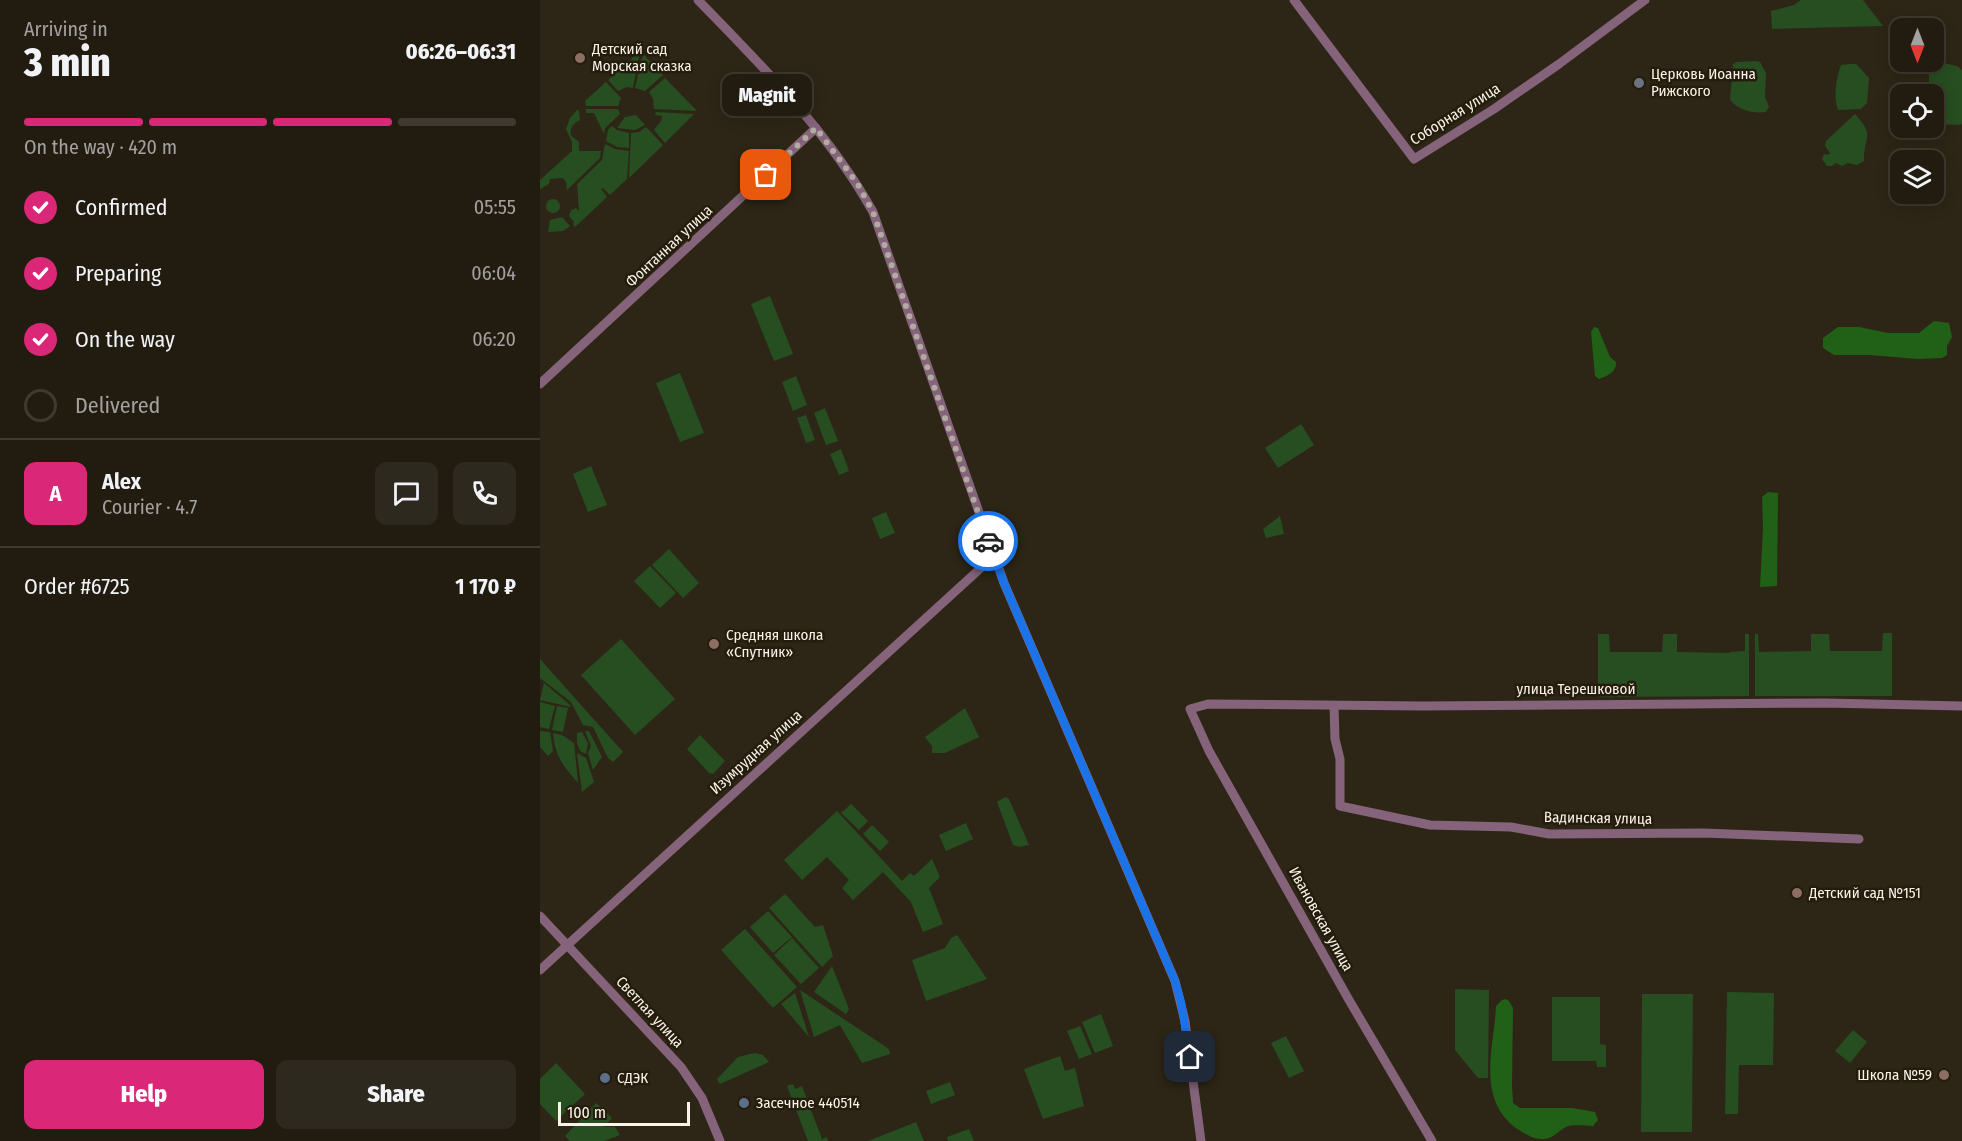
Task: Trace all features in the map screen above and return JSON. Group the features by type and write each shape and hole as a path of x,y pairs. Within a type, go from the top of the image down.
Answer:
{"street":[{"path":"698,0 774,78 816,128 857,183 873,212 994,559 1175,981 1185,1022 1201,1141"},
{"name":"Соборная улица","path":"1294,0 1414,159 1550,71 1645,0"},
{"name":"Фонтанная улица","path":"540,384 816,128"},
{"name":"Изумрудная улица","path":"540,970 924,618 994,559"},
{"name":"улица Терешковой","path":"1190,709 1208,704 1334,706 1827,703 1962,706"},
{"name":"Вадинская улица","path":"1334,706 1335,739 1340,759 1340,806 1430,825 1511,827 1549,834 1704,833 1859,839"},
{"name":"Ивановская улица","path":"1190,709 1214,759 1339,983 1432,1141"},
{"name":"Светлая улица","path":"540,916 681,1067 702,1098 720,1141"}],"green space":[{"path":"1801,0 1863,0 1883,26 1772,29 1771,11 1794,5"},
{"path":"640,51 633,88 627,87 618,91 608,80"},
{"path":"643,54 663,75 645,91 635,88"},
{"path":"1760,62 1766,73 1765,97 1769,107 1766,112 1746,110 1730,100 1733,64"},
{"path":"1944,63 1957,66 1962,70 1962,124 1944,124 1944,84 1929,84 1929,72 1944,72"},
{"path":"1856,64 1869,78 1867,103 1861,109 1838,110 1835,93 1838,76 1841,65"},
{"path":"665,78 697,111 654,109 653,99 649,92"},
{"path":"606,82 621,98 618,106 586,106 585,101"},
{"path":"586,109 618,109 620,114 605,128 604,134 594,113 586,113"},
{"path":"577,110 580,120 572,126 571,136 579,142 579,151 601,151 600,158 567,190 563,178 550,179 549,184 540,189 540,180 572,151 572,142 566,129 570,118"},
{"path":"656,112 694,114 665,143 654,130 662,116 655,115"},
{"path":"1855,114 1867,132 1864,161 1857,165 1848,163 1842,166 1836,163 1827,166 1822,159 1824,154 1830,153 1825,146 1826,141"},
{"path":"636,115 645,125 635,130 617,128 625,117"},
{"path":"612,126 629,133 629,148 617,147 606,141 608,130"},
{"path":"646,127 663,145 629,178 631,133 639,132"},
{"path":"605,144 615,149 629,151 627,179 610,195 603,188 601,189 607,197 575,227 569,216 575,207 579,211 577,184 602,160"},
{"path":"553,199 558,201 560,206 558,211 553,213 548,211 546,206 548,201"},
{"path":"562,217 570,226 563,231 548,232 550,220"},
{"path":"770,296 793,354 774,361 751,304"},
{"path":"1934,321 1949,323 1952,337 1947,346 1947,355 1942,358 1834,355 1823,348 1823,338 1838,327 1859,327 1888,333 1919,333"},
{"path":"1594,327 1598,328 1610,357 1616,362 1613,371 1599,379 1595,376 1591,332"},
{"path":"680,373 704,433 680,442 656,383"},
{"path":"796,376 807,405 793,411 782,382"},
{"path":"825,408 838,441 826,445 814,413"},
{"path":"806,415 815,440 806,443 797,418"},
{"path":"1301,424 1314,445 1278,468 1265,448"},
{"path":"841,449 849,471 839,475 830,454"},
{"path":"591,466 607,505 588,512 573,474"},
{"path":"1768,492 1778,493 1777,586 1760,587 1762,497"},
{"path":"886,512 895,533 880,539 872,518"},
{"path":"1280,516 1284,534 1266,538 1263,529"},
{"path":"669,549 699,583 683,598 652,565"},
{"path":"650,566 676,593 660,608 634,581"},
{"path":"1883,633 1892,633 1892,696 1755,696 1755,634 1758,634 1759,652 1811,651 1811,634 1829,634 1830,651 1882,651"},
{"path":"1598,634 1609,634 1610,652 1662,652 1663,634 1677,634 1677,652 1730,653 1745,651 1745,634 1749,634 1749,696 1598,697"},
{"path":"621,639 675,699 635,735 581,675"},
{"path":"540,659 623,752 613,762 608,758 593,727 583,725 571,702 540,678"},
{"path":"544,683 569,704 571,707 540,700"},
{"path":"540,702 555,706 549,729 540,727"},
{"path":"557,706 568,708 563,732 552,730"},
{"path":"965,708 979,737 945,753 932,753 932,746 925,737"},
{"path":"540,731 550,732 553,751 548,756 540,747"},
{"path":"585,731 589,731 602,757 593,770 588,753 591,746"},
{"path":"582,732 588,743 586,754 580,751 577,743 577,733"},
{"path":"553,733 562,735 574,743 578,783 561,760"},
{"path":"700,735 725,761 713,774 709,773 687,749"},
{"path":"577,753 586,758 594,782 582,792"},
{"path":"1005,797 1009,799 1029,845 1019,847 1013,845 997,802"},
{"path":"851,804 868,821 859,830 841,813"},
{"path":"837,811 902,881 910,873 914,876 932,859 940,877 929,888 943,924 923,932 911,902 883,872 853,900 842,888 849,880 827,857 802,880 784,860"},
{"path":"966,823 973,839 946,851 939,835"},
{"path":"872,825 889,842 880,851 863,834"},
{"path":"785,894 815,927 823,925 833,956 822,967 769,908"},
{"path":"768,911 792,937 773,953 750,927"},
{"path":"745,929 797,987 773,1008 721,950"},
{"path":"957,935 987,979 926,1001 912,960 945,948 951,938"},
{"path":"792,938 819,968 801,984 774,955"},
{"path":"832,966 849,1009 846,1014 814,992"},
{"path":"1455,989 1489,990 1488,1078 1478,1078 1455,1050"},
{"path":"800,990 889,1049 890,1054 862,1063 840,1025 814,1037"},
{"path":"1727,992 1774,993 1773,1065 1739,1065 1738,1114 1725,1114"},
{"path":"795,993 809,1037 781,1004"},
{"path":"1642,994 1693,994 1692,1132 1641,1132"},
{"path":"1552,997 1600,997 1600,1044 1606,1045 1606,1067 1597,1067 1596,1061 1552,1061"},
{"path":"1506,999 1513,1008 1513,1103 1520,1108 1572,1108 1595,1112 1598,1120 1593,1126 1569,1126 1549,1138 1538,1139 1516,1128 1504,1116 1496,1102 1490,1072 1496,1006"},
{"path":"1101,1014 1113,1046 1095,1053 1082,1022"},
{"path":"1080,1026 1092,1054 1079,1059 1067,1031"},
{"path":"1853,1030 1867,1042 1850,1063 1835,1051"},
{"path":"1286,1036 1304,1071 1289,1078 1271,1043"},
{"path":"755,1053 763,1055 769,1062 720,1084 717,1079 738,1057"},
{"path":"1060,1056 1065,1071 1075,1068 1084,1106 1043,1119 1024,1069"},
{"path":"556,1063 585,1094 556,1121 540,1104 540,1079"},
{"path":"950,1082 955,1095 931,1104 926,1091"},
{"path":"793,1084 795,1089 802,1086 822,1139 827,1137 828,1141 808,1141 787,1086"},
{"path":"596,1103 612,1118 604,1127 615,1127 620,1135 604,1141 570,1141 565,1136"},
{"path":"916,1122 924,1141 868,1141"},
{"path":"969,1129 974,1141 948,1141 947,1137"}],"way so far":[{"path":"766,175 816,128 857,183 873,212 988,541"}],"place":[{"name":"Детский сад Морская сказка","path":"580,58"},
{"name":"Церковь Иоанна Рижского","path":"1639,83"},
{"name":"Magnit","path":"766,175"},
{"name":"Средняя школа «Спутник»","path":"714,644"},
{"name":"Детский сад №151","path":"1797,893"},
{"name":"Школа №59","path":"1944,1075"},
{"name":"СДЭК","path":"605,1078"},
{"name":"Засечное 440514","path":"744,1103"}],"route":[{"path":"988,541 1175,981 1185,1022 1190,1057"}]}
